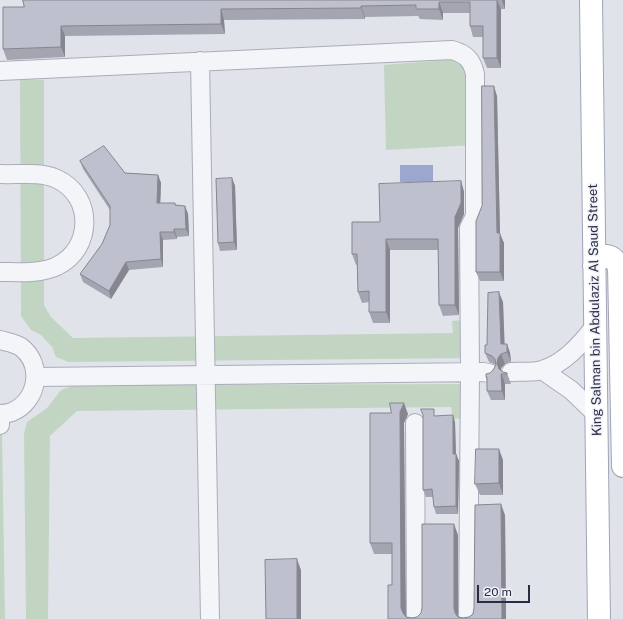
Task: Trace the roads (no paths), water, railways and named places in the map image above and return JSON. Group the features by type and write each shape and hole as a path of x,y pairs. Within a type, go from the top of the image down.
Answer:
{"main road":[{"name":"King Salman bin Abdulaziz Al Saud Street","path":"591,0 599,619"},
{"path":"594,266 597,260 603,256 610,256 616,260 619,267 623,466"}],"lane":[{"path":"0,71 452,50 461,52 468,58 473,65 475,74 475,216 469,230 470,372 476,506 461,524 468,619"},
{"path":"200,61 210,619"},
{"path":"0,174 49,176 58,180 74,191 80,200 85,218 85,228 79,247 66,262 57,267 42,271 0,272"},
{"path":"511,372 542,370 557,362 572,353 595,326"},
{"path":"0,340 10,342 20,347 29,355 34,366 36,377 34,388 29,398 21,407 11,412 0,414 0,425"},
{"path":"542,370 571,390 596,414"},
{"path":"36,377 489,373"},
{"path":"415,423 423,525 416,619"}],"water":[{"path":"400,165 433,165 433,182 400,182"}]}
